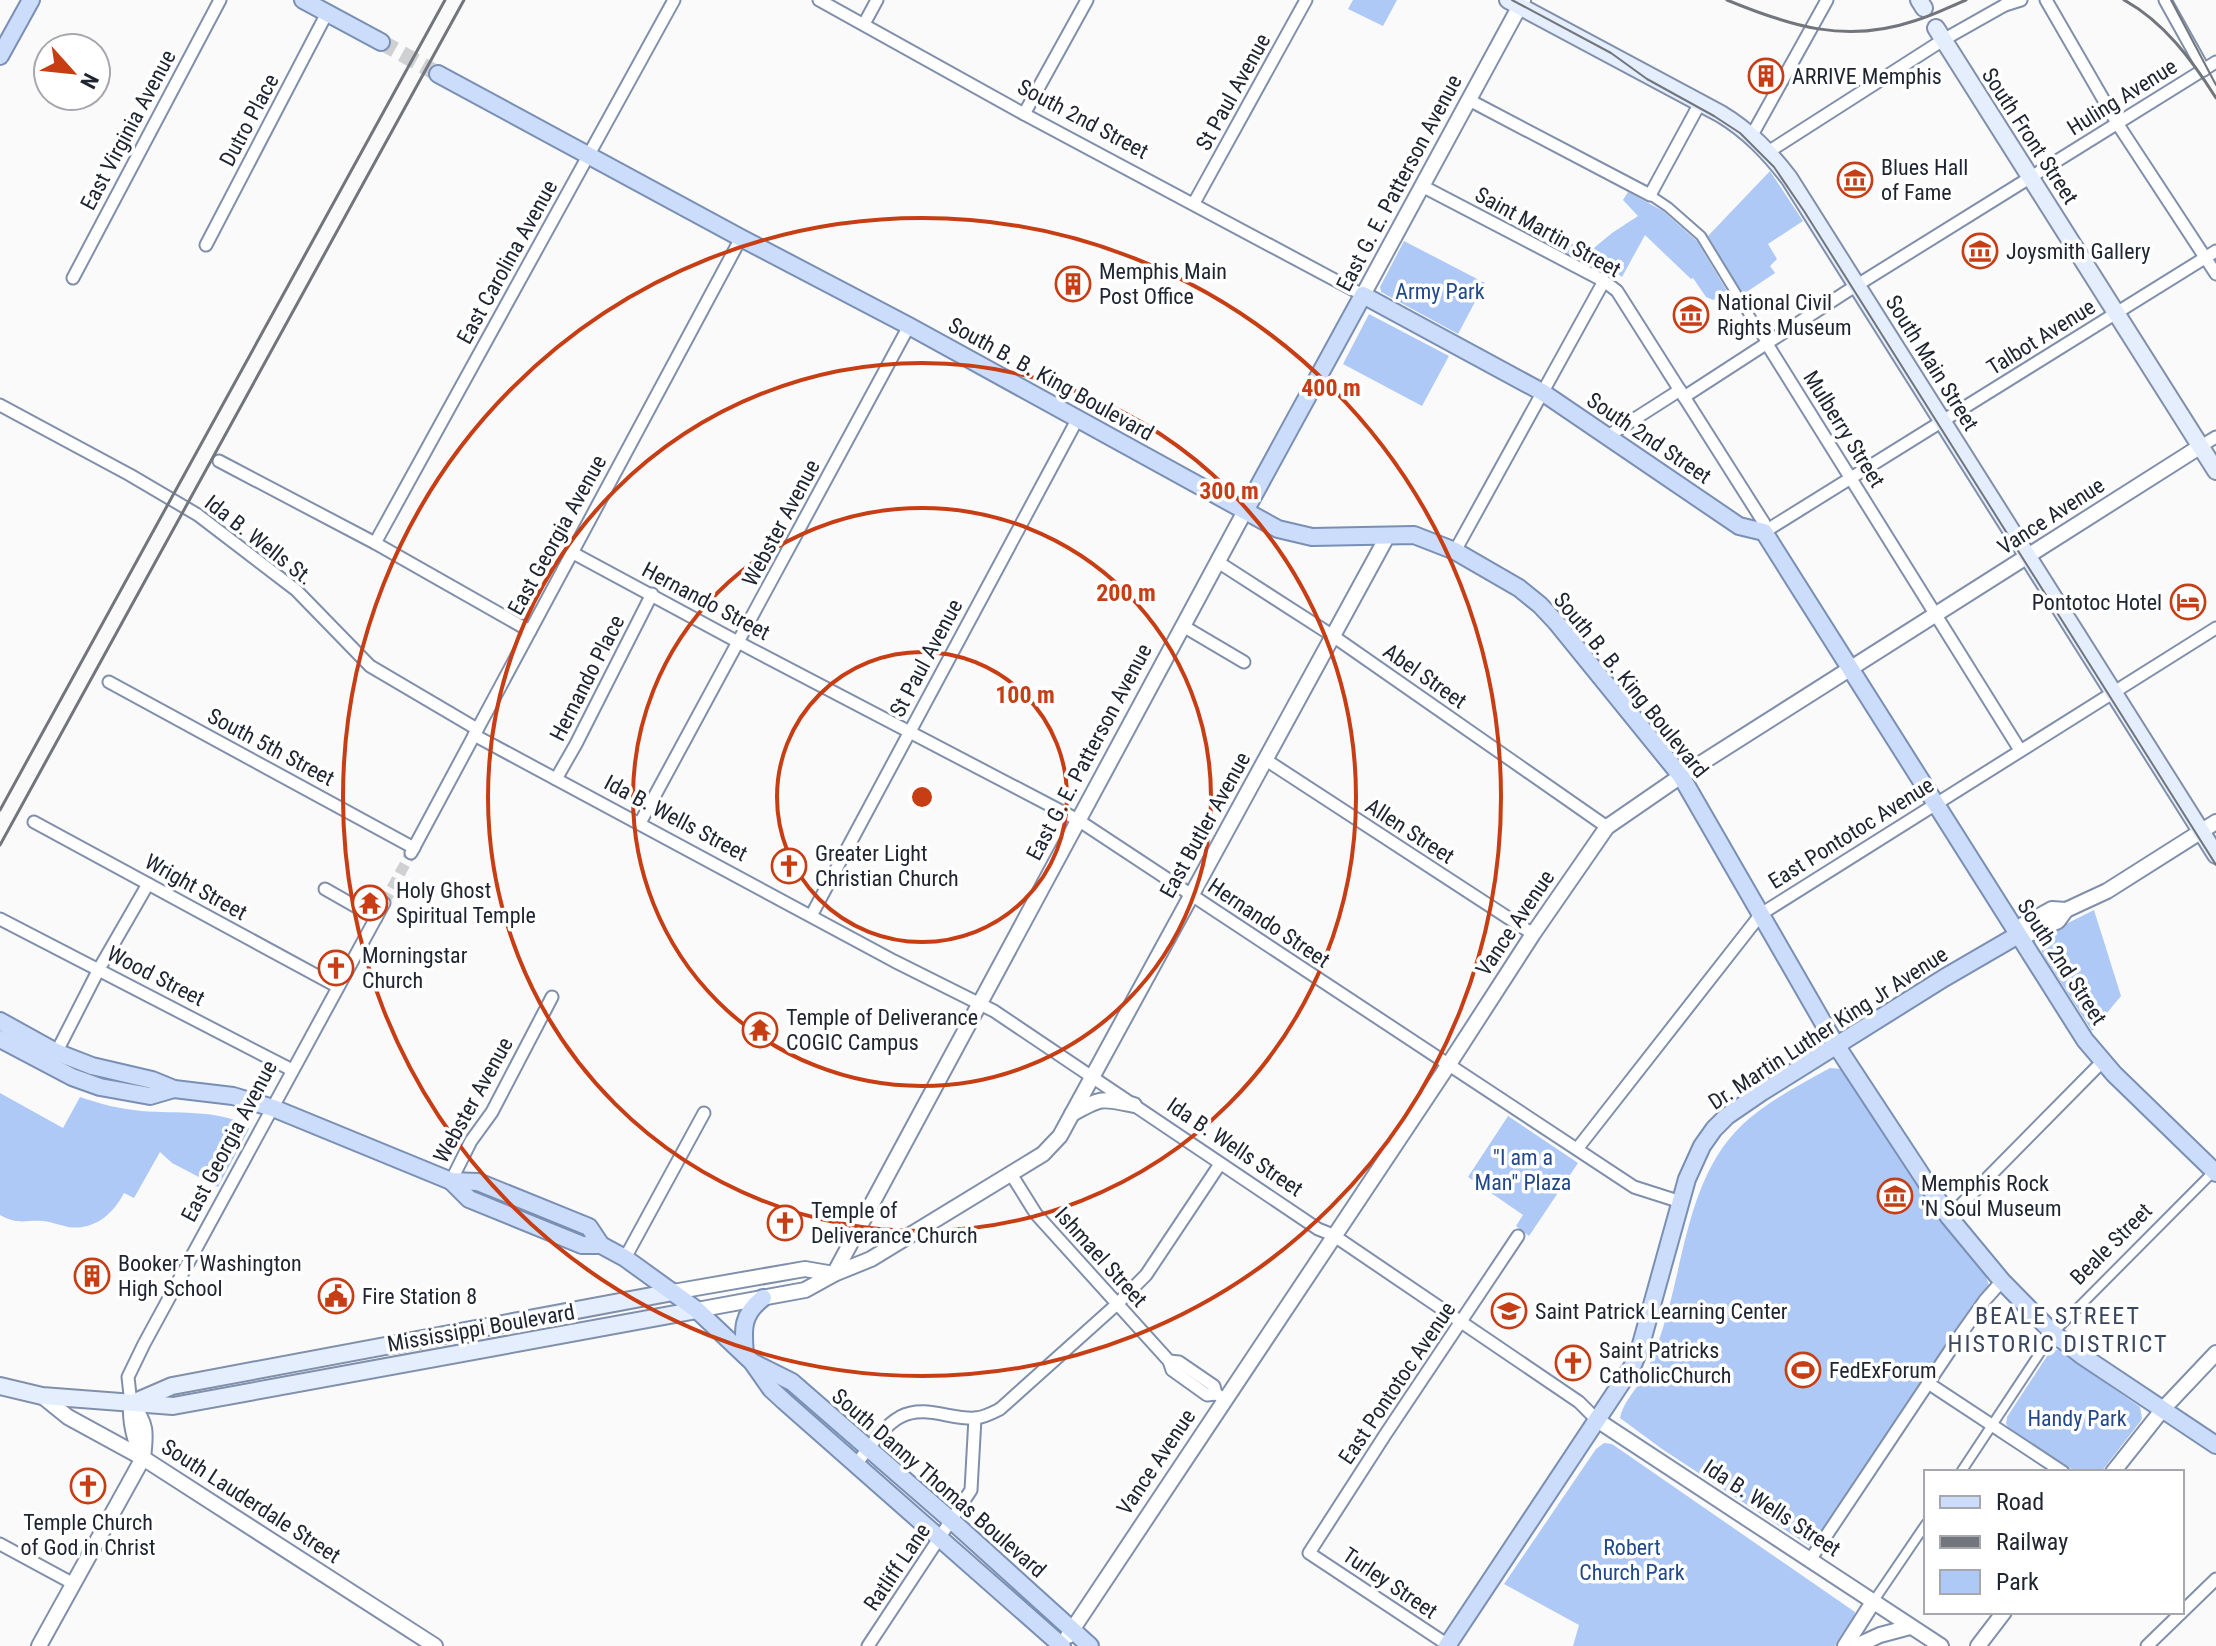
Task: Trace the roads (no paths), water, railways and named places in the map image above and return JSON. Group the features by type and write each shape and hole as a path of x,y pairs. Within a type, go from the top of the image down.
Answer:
{"main road":[{"path":"0,56 31,0"},
{"path":"303,0 381,42"},
{"name":"South Main Street","path":"1517,2 1735,123 1768,152 1789,178 2216,855"},
{"name":"South Front Street","path":"1939,34 2216,471"},
{"name":"South B. B. King Boulevard","path":"438,74 909,326 1278,529 1312,537 1414,535 1455,551 1519,588 1540,605 1681,776 1836,1045 1949,1217 2002,1281 2053,1333 2216,1445"},
{"name":"South 2nd Street","path":"1363,295 1542,392 1739,526 1764,532 2085,1040 2102,1062 2215,1171"},
{"name":"East G. E. Patterson Avenue","path":"1245,511 1363,295"},
{"name":"Dr. Martin Luther King Jr Avenue","path":"1448,1646 1632,1367 1687,1179 1702,1146 1714,1129 1727,1116 1836,1045 2018,935"},
{"name":"South Danny Thomas Boulevard","path":"0,1021 53,1059"},
{"name":"South Danny Thomas Boulevard","path":"0,1039 53,1059 152,1080 174,1089 233,1096 273,1108 451,1181 469,1199 582,1245 601,1245 625,1258 697,1310 749,1359 771,1389 1061,1646"},
{"name":"Mississippi Boulevard","path":"131,1404 172,1386 673,1292"},
{"path":"749,1359 744,1332 752,1307 763,1298"},
{"name":"Mississippi Boulevard","path":"0,1386 42,1396 173,1406 697,1310"},
{"path":"531,1319 536,1340"},
{"path":"353,1352 356,1373"},
{"name":"South Danny Thomas Boulevard","path":"749,1359 792,1382 1090,1646"}],"street":[{"name":"East Virginia Avenue","path":"73,278 220,0"},
{"name":"East Carolina Avenue","path":"375,543 674,0"},
{"name":"South 2nd Street","path":"819,0 1024,114 1363,295"},
{"path":"864,24 877,0"},
{"path":"1024,114 1087,0"},
{"name":"St Paul Avenue","path":"1194,203 1306,0"},
{"path":"1752,135 1827,0"},
{"path":"1768,152 1939,34 2007,2 2021,0"},
{"path":"2046,0 2117,123 2211,254 2216,274"},
{"path":"2165,0 2204,70"},
{"name":"East G. E. Patterson Avenue","path":"1363,295 1469,100 1517,2"},
{"name":"Dutro Place","path":"206,245 327,13"},
{"name":"Huling Avenue","path":"1608,436 1767,344 2216,62"},
{"name":"Mulberry Street","path":"1469,100 1650,195 1701,236 2020,750"},
{"path":"1650,195 1700,103"},
{"name":"Saint Martin Street","path":"1422,186 1604,281 1626,303 1764,523 1764,532"},
{"name":"East Georgia Avenue","path":"413,850 741,238"},
{"name":"Talbot Avenue","path":"1764,532 2211,254"},
{"path":"1455,551 1604,281"},
{"name":"Webster Avenue","path":"640,823 909,326"},
{"name":"Ida B. Wells St.","path":"0,405 198,515 296,590 370,666 476,732"},
{"name":"St Paul Avenue","path":"811,916 1077,420"},
{"name":"Vance Avenue","path":"1061,1646 1220,1396 1333,1235 1607,827 1681,776 2216,437"},
{"path":"219,461 375,543 530,631"},
{"name":"East G. E. Patterson Avenue","path":"834,1274 1245,511"},
{"name":"East Butler Avenue","path":"1060,1136 1388,535"},
{"name":"Hernando Street","path":"573,553 1078,820 1634,1187 1681,1202"},
{"name":"Abel Street","path":"1218,562 1333,636 1607,827"},
{"name":"Hernando Place","path":"556,779 652,594"},
{"path":"1183,626 1244,662"},
{"name":"East Pontotoc Avenue","path":"1577,1149 1761,914 2216,628"},
{"name":"South 5th Street","path":"109,682 413,850"},
{"name":"Ida B. Wells Street","path":"476,732 556,779 994,1011 1318,1229 1333,1235 1579,1402 1597,1420 1941,1646"},
{"name":"Allen Street","path":"1266,760 1533,934"},
{"name":"Wright Street","path":"34,822 338,987"},
{"name":"Dr. Martin Luther King Jr Avenue","path":"2018,935 2023,925 2052,909 2066,910 2107,891 2216,822"},
{"path":"53,1059 99,969 148,884"},
{"path":"325,889 376,918"},
{"name":"East Georgia Avenue","path":"39,1646 143,1458 146,1436 143,1418 131,1404 128,1377 132,1368 384,903"},
{"name":"Wood Street","path":"0,919 292,1070"},
{"name":"Webster Avenue","path":"451,1181 471,1141 492,1112 552,997"},
{"path":"1949,1217 2102,1062"},
{"path":"1072,1114 1097,1100 1109,1099 1134,1105"},
{"path":"625,1258 704,1113"},
{"name":"Mississippi Boulevard","path":"697,1310 805,1290 871,1259 1043,1154 1060,1136"},
{"path":"856,1464 900,1417 926,1412 975,1418 1000,1409 1146,1275 1220,1164"},
{"name":"Beale Street","path":"1962,1470 2053,1333 2215,1171"},
{"name":"Ishmael Street","path":"1011,1174 1036,1214 1116,1305 1169,1361 1179,1362 1214,1386 1220,1396"},
{"name":"East Pontotoc Avenue","path":"1309,1553 1518,1236"},
{"name":"Mississippi Boulevard","path":"673,1292 805,1269 834,1274"},
{"path":"1810,1560 1985,1300 2002,1281"},
{"path":"2115,1470 2163,1409 2216,1353"},
{"path":"1928,1383 2060,1470"},
{"name":"South Lauderdale Street","path":"42,1396 68,1417 143,1458 435,1646"},
{"name":"Ratliff Lane","path":"868,1646 971,1490 975,1418"},
{"path":"1845,1646 1924,1527"},
{"path":"0,1544 72,1583"},
{"name":"Turley Street","path":"1309,1553 1448,1646"},
{"path":"2184,1610 2216,1579"},
{"path":"1978,1646 2002,1614"},
{"path":"2147,1646 2180,1614"},
{"path":"1856,1646 1880,1635 1910,1627"}],"tunnel":[{"path":"381,42 438,74"},
{"path":"384,903 411,853"}],"tram line":[{"path":"1512,0 1611,53 1647,79 1714,116 1740,133 1774,167 2216,865"},
{"path":"2171,0 2216,85"}],"railway":[{"path":"0,810 445,0"},
{"path":"0,845 464,0"},
{"path":"1727,0 1796,24 1842,31 1889,28 1927,17 1966,0"},
{"path":"2124,0 2152,19 2176,43 2216,98"}],"place":[{"name":"ARRIVE Memphis","path":"1766,76"},
{"name":"Blues Hall of Fame","path":"1855,180"},
{"name":"Joysmith Gallery","path":"1980,251"},
{"name":"Memphis Main Post Office","path":"1073,284"},
{"name":"National Civil Rights Museum","path":"1691,315"},
{"name":"Pontotoc Hotel","path":"2188,602"},
{"name":"Greater Light Christian Church","path":"789,866"},
{"name":"Holy Ghost Spiritual Temple","path":"370,903"},
{"name":"Morningstar Church","path":"336,968"},
{"name":"Temple of Deliverance COGIC Campus","path":"760,1030"},
{"name":"Memphis Rock 'N Soul Museum","path":"1895,1196"},
{"name":"Temple of Deliverance Church","path":"785,1223"},
{"name":"Booker T Washington High School","path":"92,1276"},
{"name":"Fire Station 8","path":"336,1296"},
{"name":"Saint Patrick Learning Center","path":"1509,1311"},
{"name":"Saint Patricks CatholicChurch","path":"1573,1363"},
{"name":"FedExForum","path":"1803,1370"},
{"name":"Temple Church of God in Christ","path":"88,1486"}],"district":[{"name":"BEALE STREET HISTORIC DISTRICT","path":"2058,1330"}],"park label":[{"name":"Army Park","path":"1440,291"},
{"name":"\"I am a Man\" Plaza","path":"1523,1170"},
{"name":"Handy Park","path":"2077,1418"},
{"name":"Robert Church Park","path":"1632,1560"}]}
